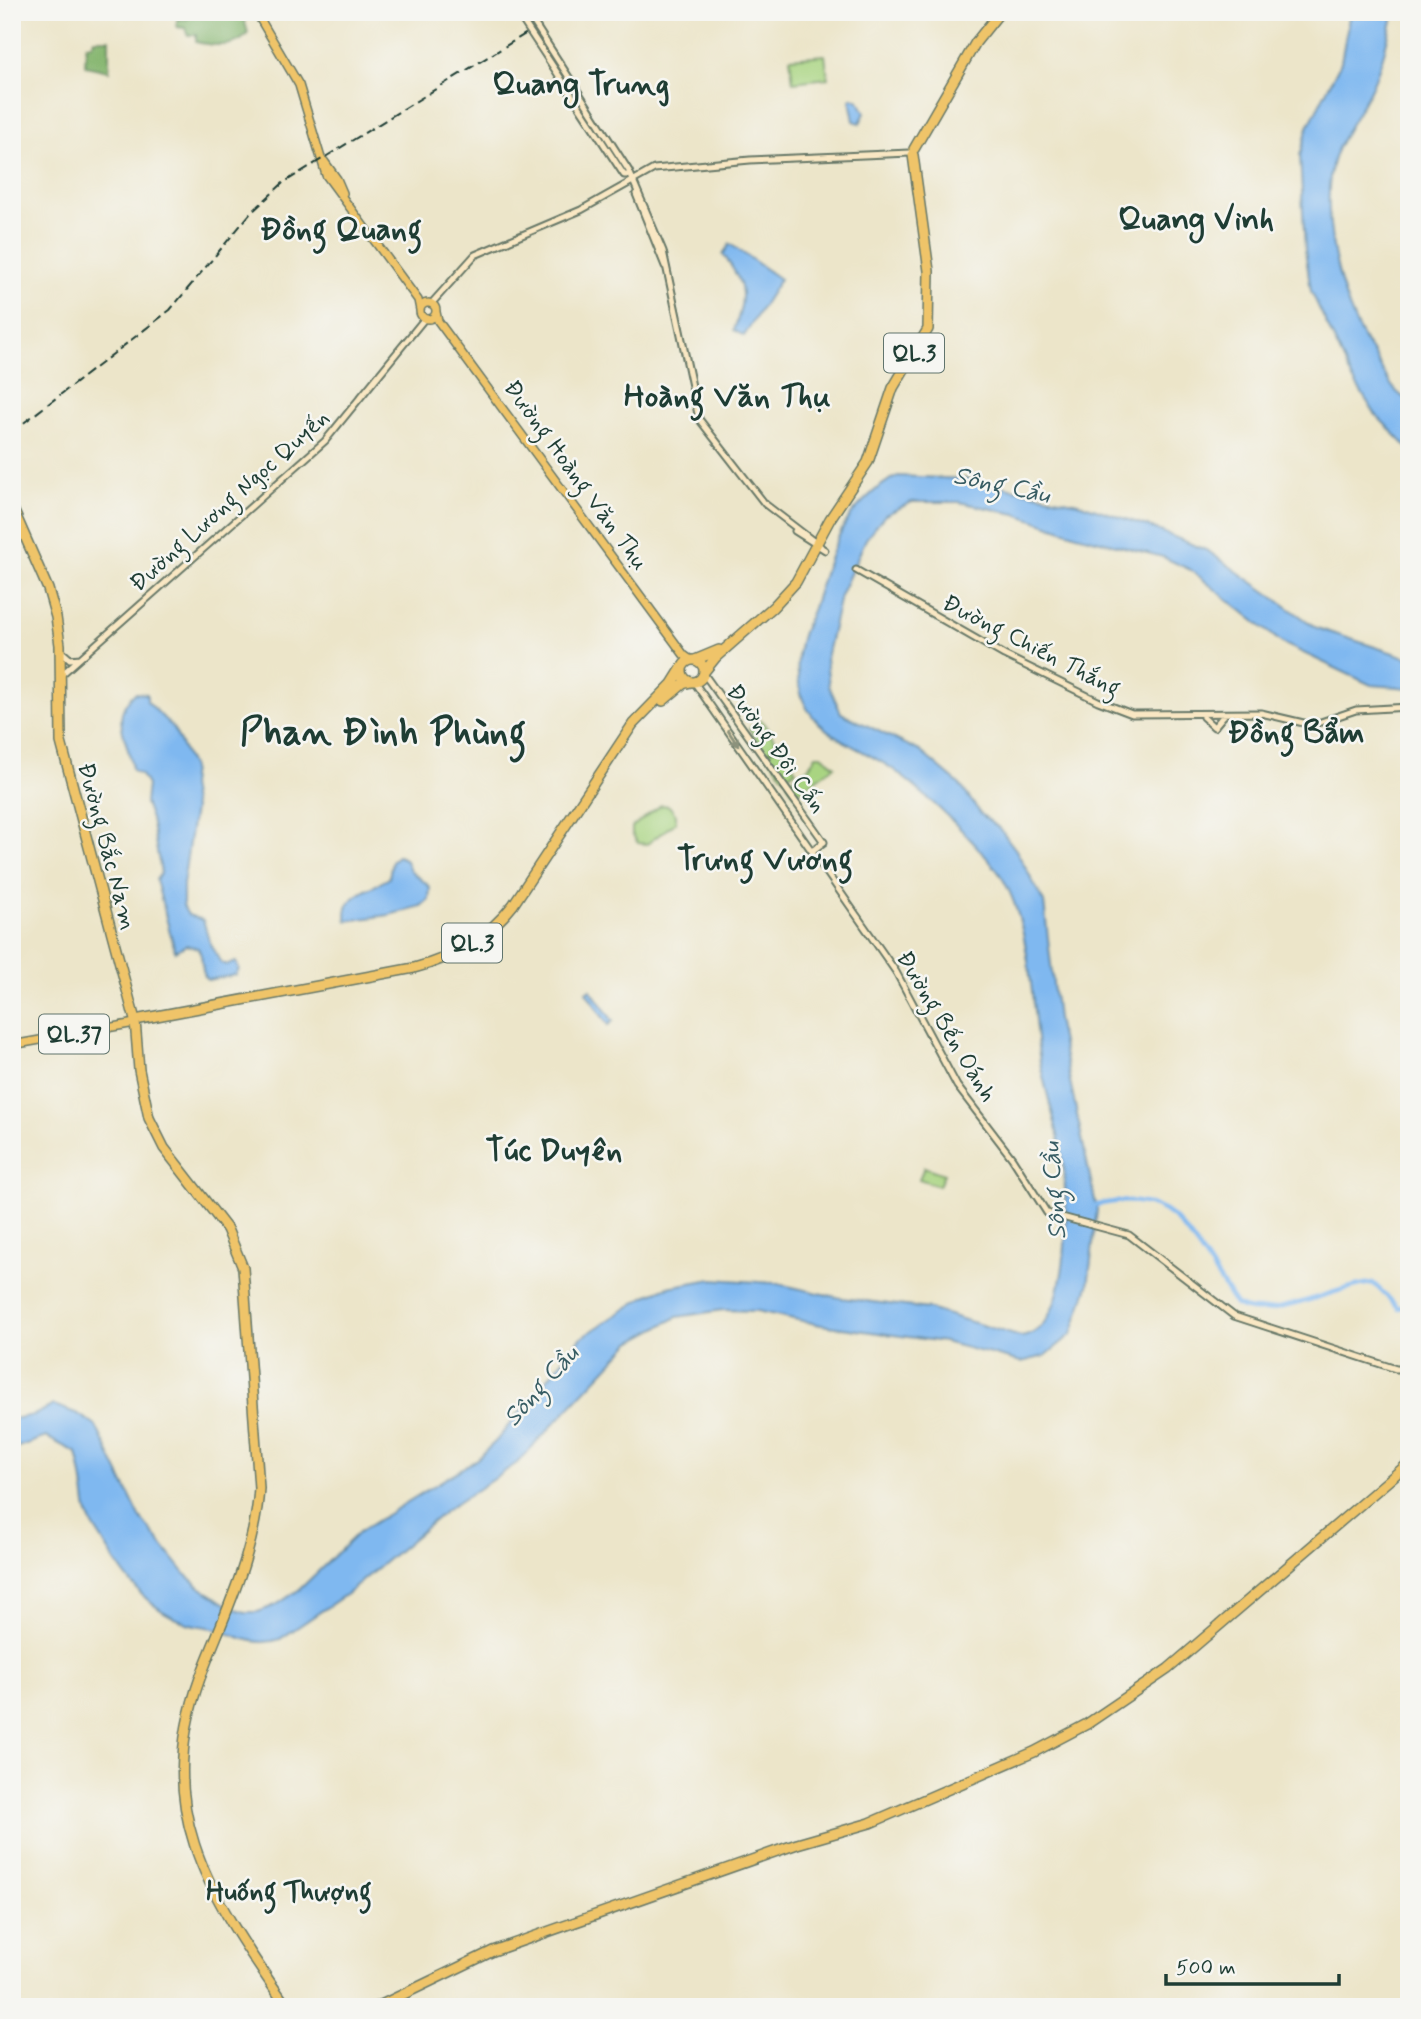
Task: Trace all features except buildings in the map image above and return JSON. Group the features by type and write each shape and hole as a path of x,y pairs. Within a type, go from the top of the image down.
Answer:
{"highway":[{"path":"912,152 976,42 999,14"},
{"name":"QL.3","path":"246,1001 425,968 481,941 516,908 639,724 676,689 693,682 704,673 716,657 791,589 818,545 822,532 868,462 893,388 928,329 929,267 912,152"},
{"name":"Đường Bắc Nam","path":"12,509 53,605 60,645 64,756 134,1022 142,1090 152,1127 164,1148 224,1225 243,1268 259,1488 255,1528 190,1698 182,1733 180,1800 189,1834 212,1893 286,2007"},
{"name":"QL.3","path":"134,1022 424,965 481,937 513,905 633,724 672,684 682,667 718,651 778,598 818,545"},
{"path":"693,660 703,666 704,673"},
{"path":"682,667 685,679 693,682"},
{"path":"380,2007 429,1982 529,1941 792,1850 856,1832 956,1793 1079,1732 1222,1631 1409,1466"}],"main road":[{"name":"Đường Hoàng Văn Thụ","path":"256,12 297,80 329,180 421,298 432,307 438,321 461,354 684,655 693,660"},
{"path":"517,12 629,171 663,251 699,419 765,504 818,545"},
{"path":"527,12 576,95"},
{"path":"424,316 475,255 581,210 630,177 669,166 912,152"},
{"name":"Đường Hoàng Văn Thụ","path":"385,253 418,300 424,316 461,354"},
{"path":"424,316 432,307"},
{"name":"Đường Lương Ngọc Quyến","path":"60,676 325,441 424,316"},
{"name":"Đường Chiến Thắng","path":"856,570 1004,655 1118,710 1144,716 1267,713 1312,725 1356,710 1409,707"},
{"name":"Đường Hoàng Văn Thụ","path":"643,600 681,656 682,667"},
{"path":"60,645 66,657 83,657"},
{"name":"Đường Đội Cấn","path":"693,682 812,851 824,842 704,673"},
{"path":"1200,715 1214,727 1224,714"},
{"name":"Đường Bến Oánh","path":"812,851 897,972 959,1090 1012,1158 1046,1212 1129,1235 1234,1316 1396,1369 1409,1369"},
{"name":"QL.37","path":"12,1043 134,1022"}],"green space":[{"path":"190,12 242,12 248,33 238,42 231,44 196,42 196,35 188,35 185,28 177,27 177,19 187,19"},
{"path":"94,39 109,39 109,71 85,66 86,45 92,44"},
{"path":"825,55 828,78 793,82 790,58"},
{"path":"761,720 778,744 766,753 749,729"},
{"path":"779,746 796,770 785,778 767,754"},
{"path":"816,755 822,755 835,766 795,794 787,783 809,767"},
{"path":"661,805 669,806 676,815 676,822 647,844 638,843 632,834 632,827"},
{"path":"924,1167 944,1174 939,1186 919,1179"}],"water":[{"path":"1350,12 1394,12 1384,54 1373,84 1335,155 1330,176 1330,228 1341,283 1360,332 1392,385 1409,400 1409,449 1376,415 1352,378 1311,291 1305,250 1300,155 1308,127 1341,62"},
{"path":"853,98 859,101 865,113 860,123 854,121 850,100"},
{"path":"730,244 780,279 744,336 734,330 741,308 742,290 736,274 723,254"},
{"name":"Sông Cầu","path":"898,476 965,479 996,485 1078,503 1150,527 1208,551 1317,628 1409,658 1409,688 1371,685 1282,643 1191,570 1163,557 1077,535 1016,514 959,502 912,502 885,515 866,539 840,596 826,658 829,686 841,713 920,751 960,785 981,814 1000,829 1016,850 1044,902 1057,1019 1097,1210 1088,1286 1072,1334 1045,1356 1021,1362 944,1342 821,1325 757,1311 723,1310 677,1317 631,1342 517,1463 444,1512 348,1593 280,1639 262,1642 246,1640 213,1628 187,1623 161,1610 131,1583 92,1523 87,1511 77,1453 46,1437 12,1449 12,1419 34,1415 54,1405 78,1414 96,1426 140,1517 187,1576 233,1608 258,1612 276,1605 300,1589 359,1532 477,1459 496,1441 581,1338 646,1296 668,1287 712,1279 774,1283 841,1298 929,1309 1021,1337 1039,1328 1052,1309 1060,1283 1064,1252 1066,1220 1063,1163 1040,1062 1023,935 1008,888 974,843 924,795 898,773 820,724 810,713 799,687 801,639 842,529 857,508 876,490"},
{"path":"135,693 147,694 147,701 174,729 192,768 190,786 194,809 183,884 183,906 188,915 203,920 210,943 221,963 227,965 236,962 239,969 236,975 208,980 198,948 186,945 175,951 156,880 161,873 151,819 145,803 147,785 141,775 132,770 122,729 122,711"},
{"path":"398,856 405,859 410,870 430,887 429,899 421,906 389,915 347,921 348,905 359,894 389,878 392,861"},
{"path":"590,989 613,1021 608,1025 586,992"}],"waterway":[{"path":"1094,1206 1134,1202 1164,1210 1188,1234 1236,1305 1249,1310 1283,1307 1373,1283 1399,1308 1409,1305"}],"railway":[{"path":"12,432 170,310 250,214 283,183 561,12"}],"district":[{"name":"Quang Trung","path":"581,83"},
{"name":"Quang Vinh","path":"1196,218"},
{"name":"Đồng Quang","path":"341,228"},
{"name":"Hoàng Văn Thụ","path":"728,395"},
{"name":"Phan Đình Phùng","path":"383,731"},
{"name":"Đồng Bẩm","path":"1296,731"},
{"name":"Trưng Vương","path":"765,858"},
{"name":"Túc Duyên","path":"554,1149"},
{"name":"Huống Thượng","path":"289,1890"}]}
